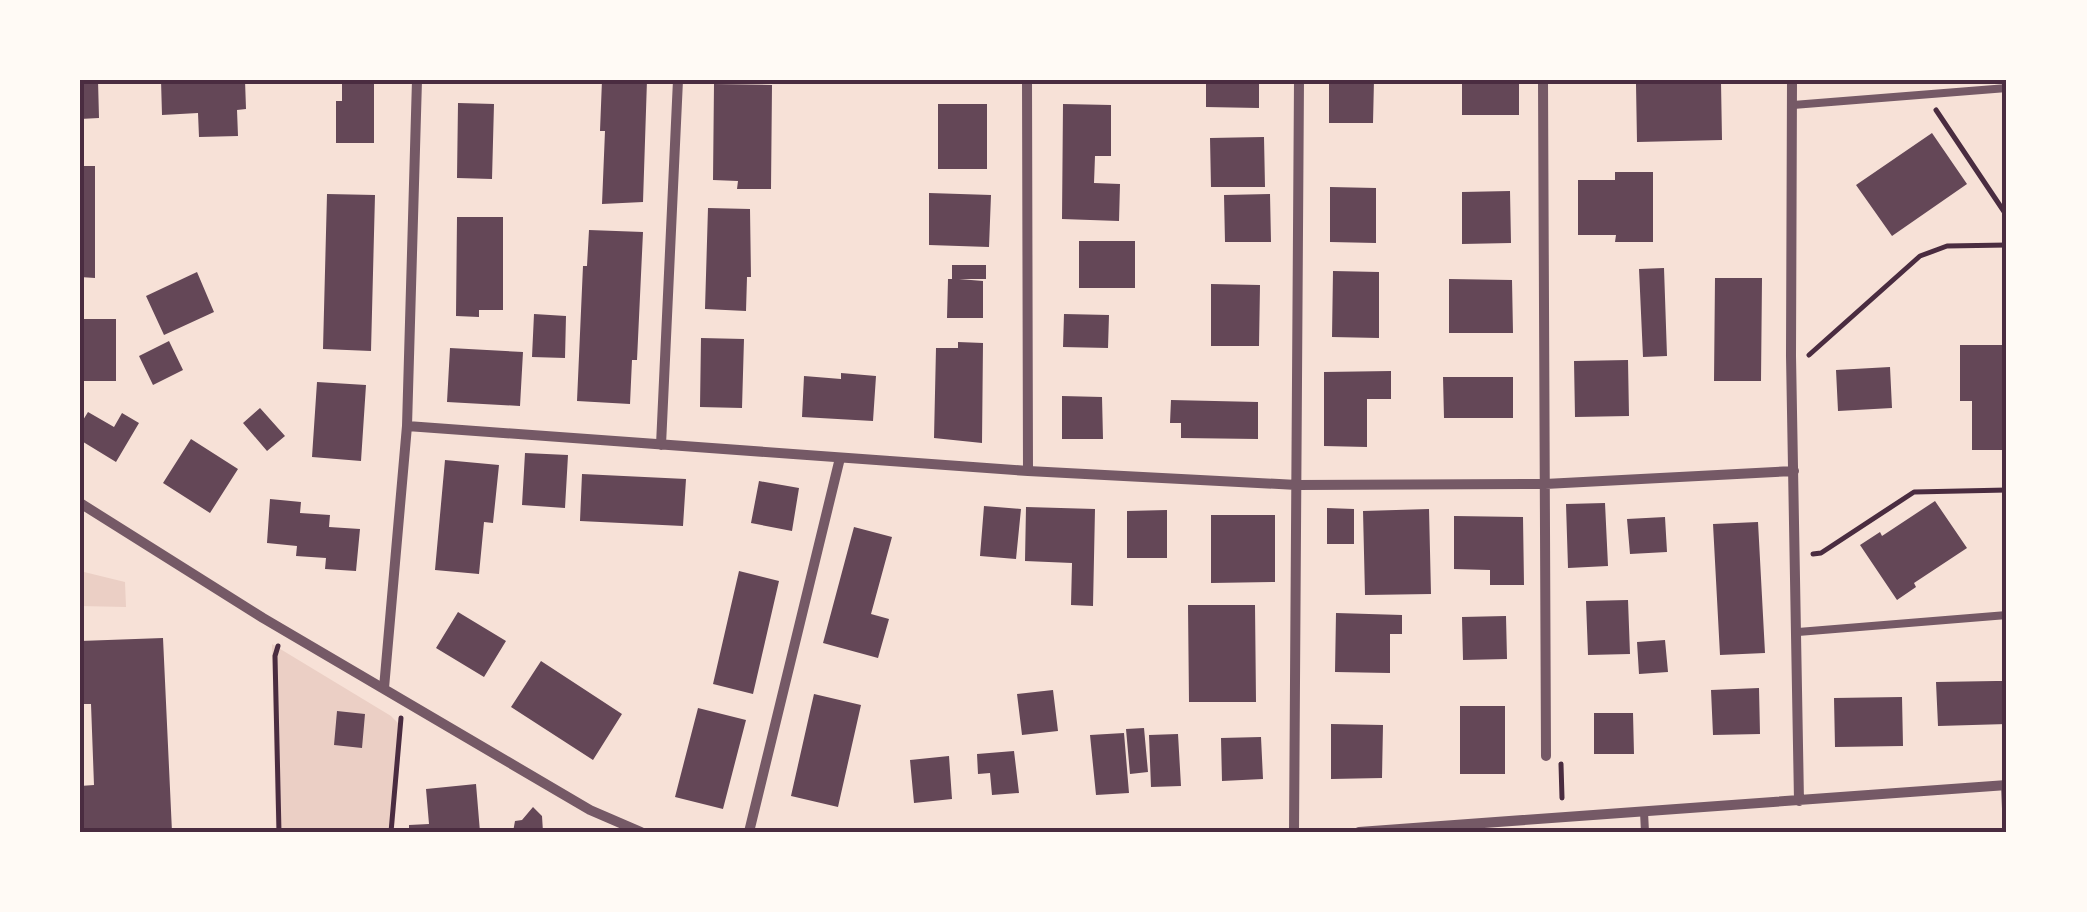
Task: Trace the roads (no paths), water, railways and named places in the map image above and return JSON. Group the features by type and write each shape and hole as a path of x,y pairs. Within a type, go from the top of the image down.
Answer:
{"street":[{"path":"384,688 407,426 418,80"},
{"path":"661,445 678,80"},
{"path":"1027,80 1028,471"},
{"path":"1294,832 1299,80"},
{"path":"1543,80 1546,756"},
{"path":"1792,80 1791,356 1799,801"},
{"path":"407,426 1028,471 1298,485 1546,484 1794,471"},
{"path":"749,832 840,458"},
{"path":"80,503 264,618 590,810 642,832"},
{"path":"1359,832 2006,785"}],"lane":[{"path":"1793,105 2007,88"},
{"path":"1798,632 2007,615"},
{"path":"2006,785 2007,832"},
{"path":"1644,812 1645,832"}]}
